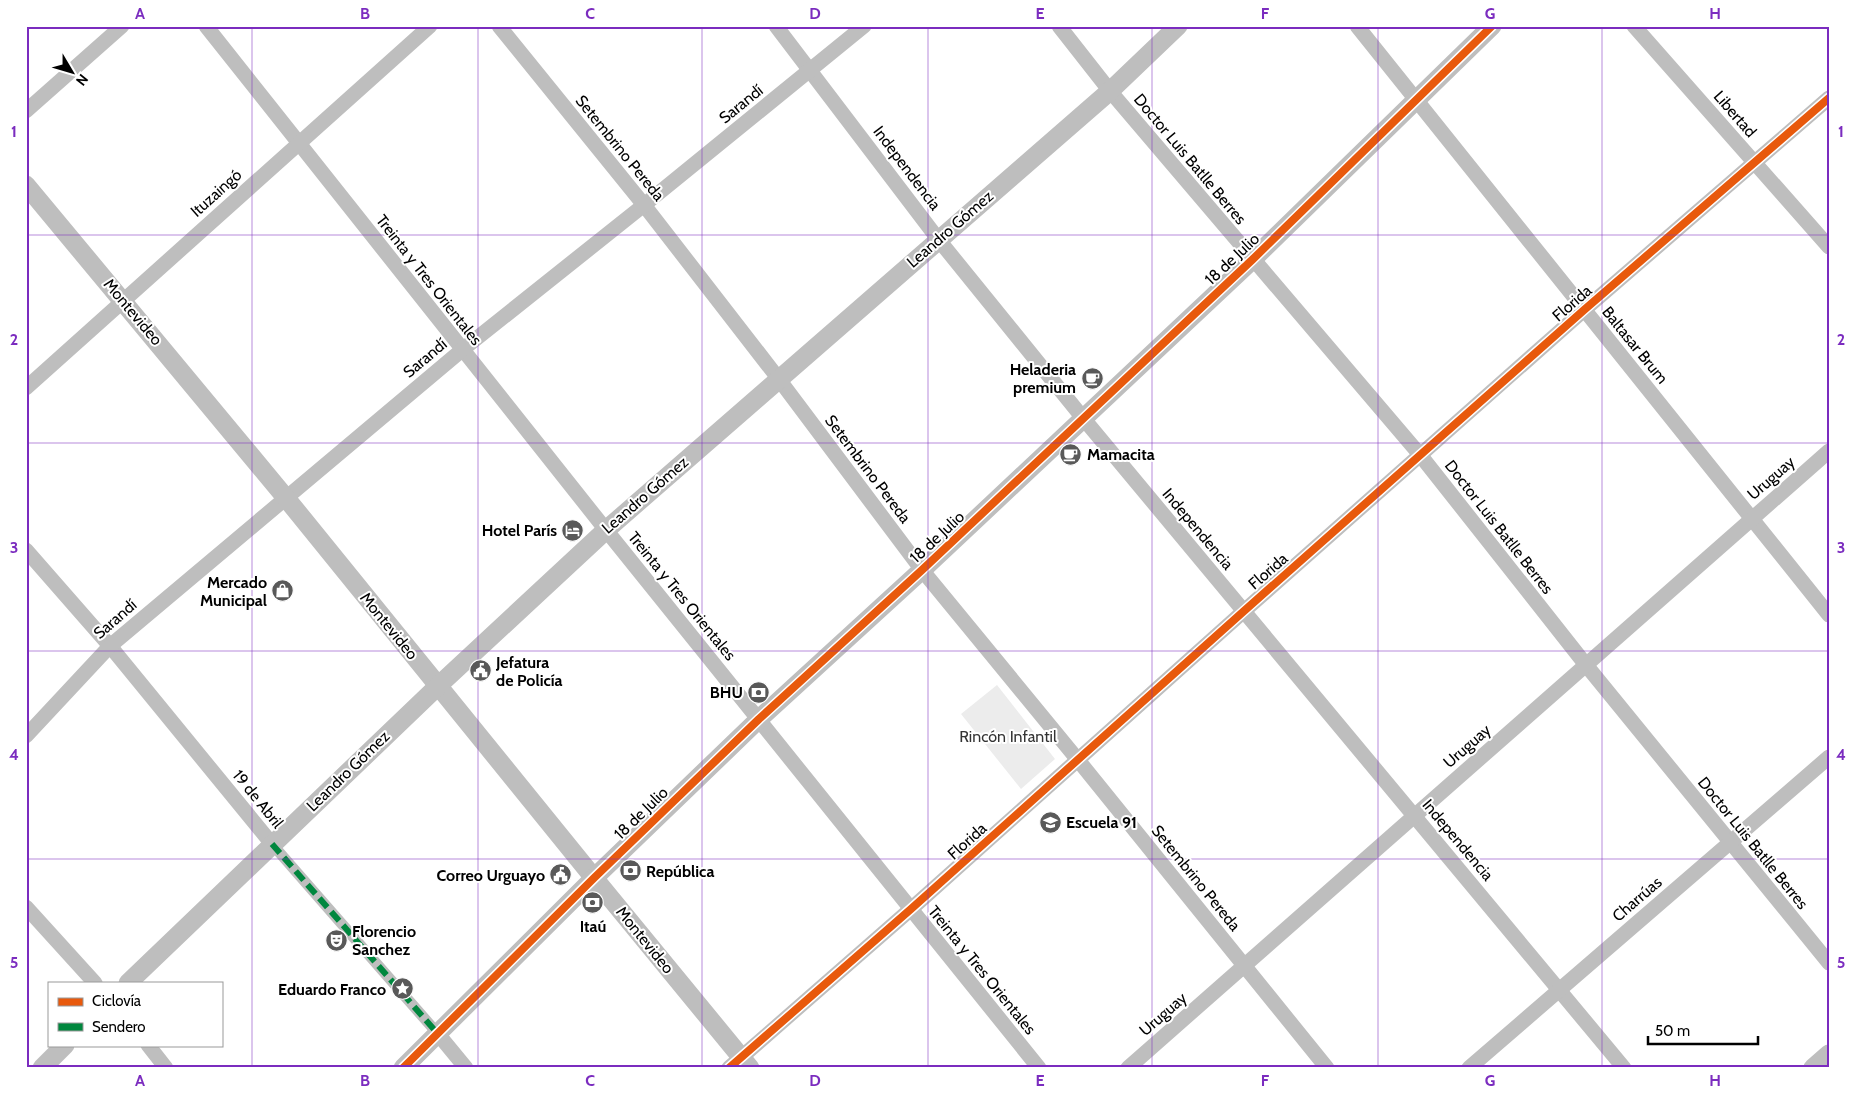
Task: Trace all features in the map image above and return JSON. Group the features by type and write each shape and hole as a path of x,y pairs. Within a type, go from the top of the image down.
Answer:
{"street":[{"path":"26,111 122,26"},
{"name":"Treinta y Tres Orientales","path":"206,26 462,350 1039,1068"},
{"name":"Ituzaingó","path":"26,388 430,26"},
{"name":"Setembrino Pereda","path":"499,26 644,205 778,378 922,570 1327,1068"},
{"name":"Independencia","path":"776,26 938,239 1083,418 1624,1068"},
{"name":"Sarandí","path":"26,736 110,646 462,350 864,26"},
{"name":"Doctor Luis Batlle Berres","path":"1059,26 1110,91 1252,260 1421,456 1586,665 1829,963"},
{"name":"Leandro Gómez","path":"129,982 438,686 606,530 778,378 1110,91 1178,26"},
{"name":"Baltasar Brum","path":"1357,26 1829,615"},
{"name":"18 de Julio","path":"403,1068 594,878 758,719 922,570 1252,260 1492,26"},
{"name":"Libertad","path":"1634,26 1829,247"},
{"name":"Florida","path":"740,1064 1244,611 1584,310 1829,98"},
{"name":"Montevideo","path":"26,185 286,498 594,878 740,1064"},
{"name":"Uruguay","path":"1128,1068 1829,451"},
{"name":"19 de Abril","path":"26,550 110,646 272,844 466,1068"},
{"name":"Charrúas","path":"1469,1068 1829,757"},
{"path":"26,906 94,982"},
{"path":"42,1068 64,1046"},
{"path":"149,1046 166,1068"},
{"path":"1813,1068 1829,1054"}],"green space":[{"name":"Rincón Infantil","path":"997,685 1055,759 1021,789 961,714"}],"marked path":[{"path":"272,844 438,1034"}],"cycle path":[{"path":"403,1068 594,878 759,719 922,570 1252,260 1492,26"},
{"path":"729,1068 911,909 1584,310 1829,98"}],"place":[{"name":"Heladeria premium","path":"1092,378"},
{"name":"Mamacita","path":"1071,454"},
{"name":"Hotel París","path":"573,530"},
{"name":"Mercado Municipal","path":"283,591"},
{"name":"Jefatura de Policía","path":"480,671"},
{"name":"BHU","path":"759,692"},
{"name":"Escuela 91","path":"1050,822"},
{"name":"República","path":"630,871"},
{"name":"Correo Urguayo","path":"561,875"},
{"name":"Itaú","path":"593,902"},
{"name":"Florencio Sanchez","path":"336,940"},
{"name":"Eduardo Franco","path":"402,989"}]}
